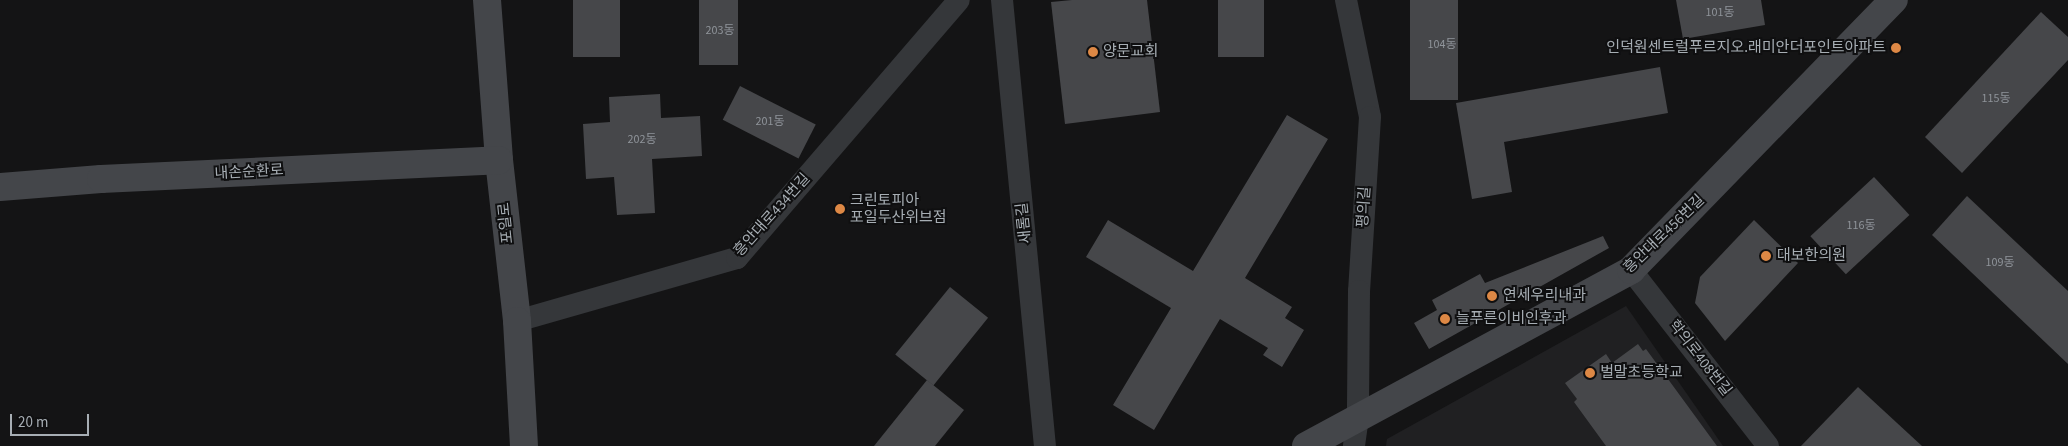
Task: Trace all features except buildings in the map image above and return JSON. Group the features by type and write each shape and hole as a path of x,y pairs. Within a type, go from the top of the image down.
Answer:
{"street":[{"name":"포일로","path":"487,0 498,160 517,321 524,446"},
{"name":"흥안대로434번길","path":"517,321 737,258 959,0"},
{"name":"새롬길","path":"1002,0 1045,446"},
{"name":"평의길","path":"1346,0 1370,117 1359,291 1358,417 1354,446"},
{"name":"흥안대로456번길","path":"1306,446 1631,270 1894,0"},
{"name":"내손순환로","path":"0,187 101,179 498,160"},
{"name":"학의로408번길","path":"1631,270 1768,446"}],"shaded area":[{"name":"벌말초등학교","path":"1626,306 1723,446 1386,446 1387,439"}],"place":[{"name":"인덕원센트럴푸르지오.래미안더포인트아파트","path":"1896,48"},
{"name":"양문교회","path":"1093,52"},
{"name":"크린토피아 포일두산위브점","path":"840,209"},
{"name":"대보한의원","path":"1766,256"},
{"name":"연세우리내과","path":"1492,296"},
{"name":"늘푸른이비인후과","path":"1445,319"},
{"name":"벌말초등학교","path":"1590,373"}]}
